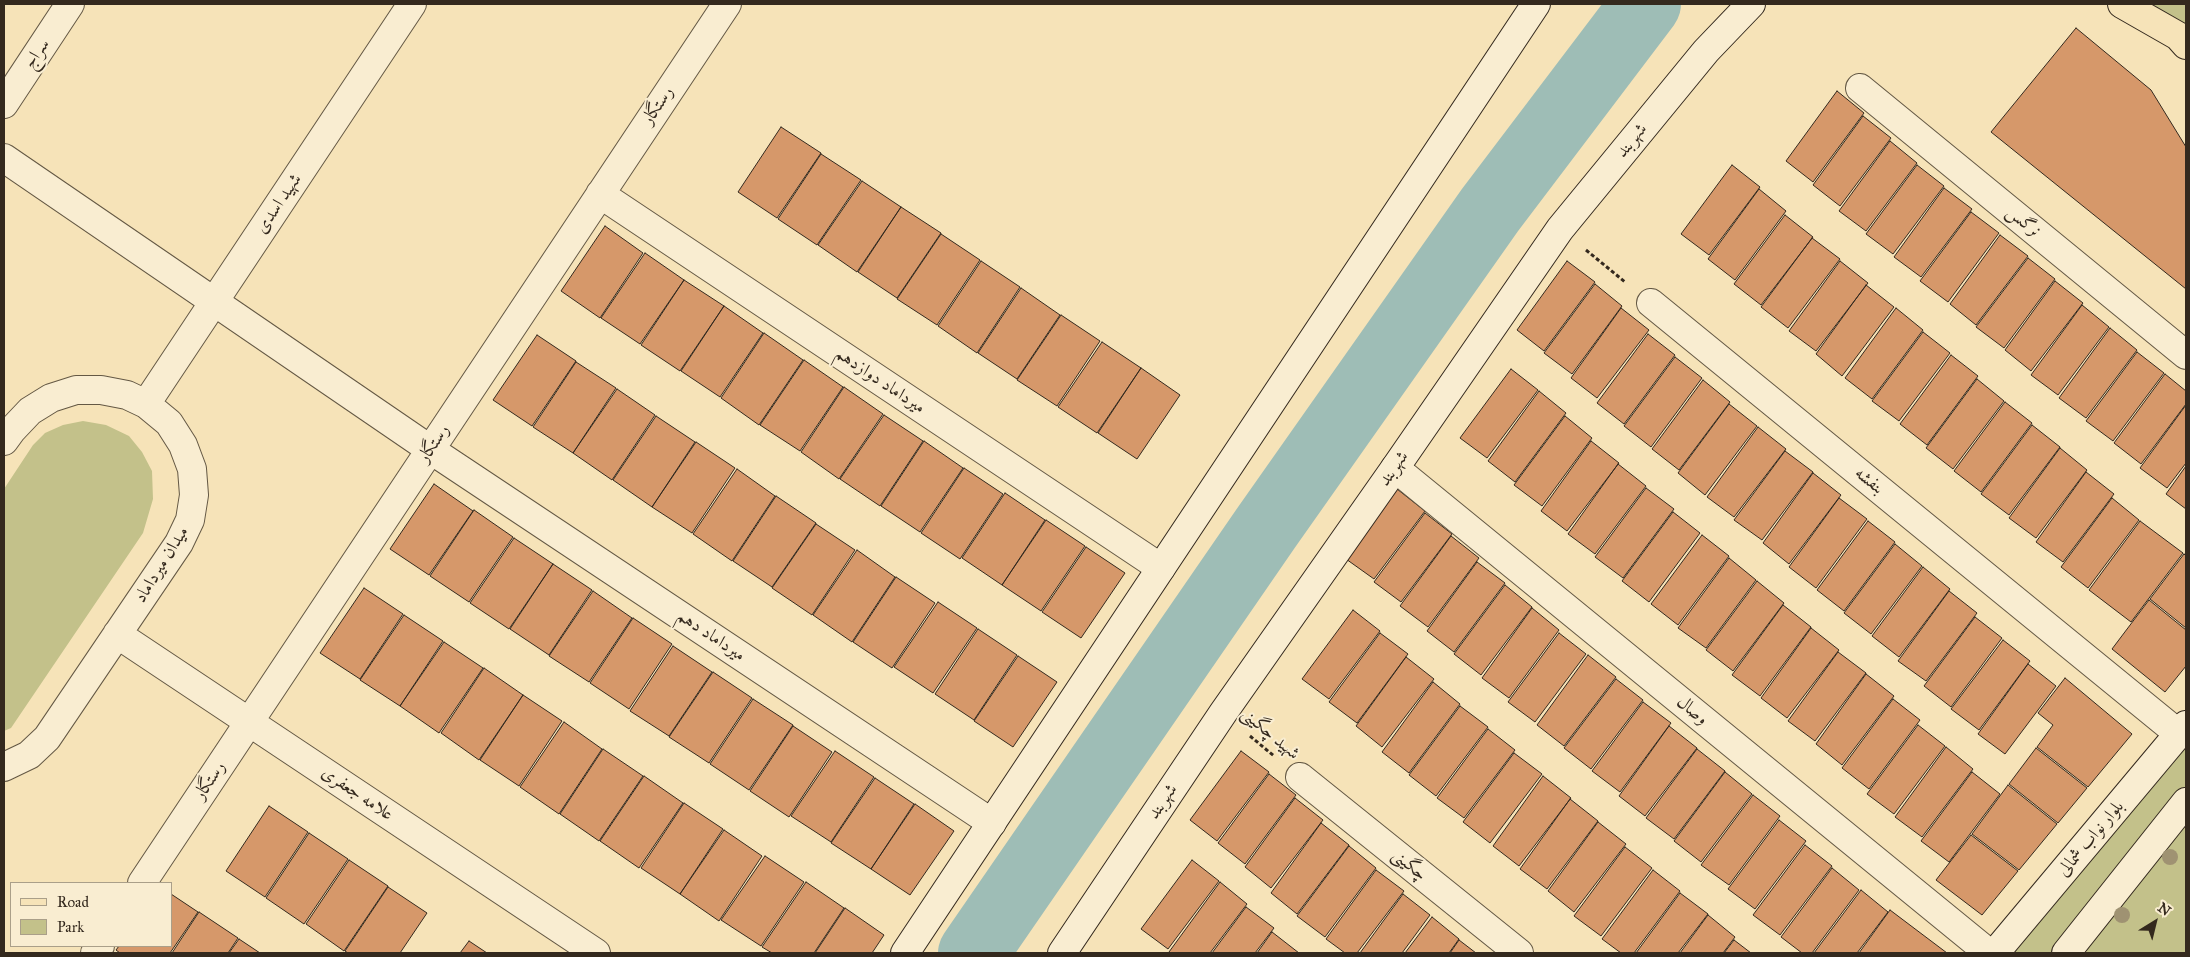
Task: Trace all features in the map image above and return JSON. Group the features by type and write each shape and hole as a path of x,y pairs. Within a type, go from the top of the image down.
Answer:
{"main road":[{"path":"2122,4 2184,39"}],"street":[{"name":"سراج","path":"4,104 70,4"},
{"name":"شهید اسدی","path":"146,404 412,4"},
{"name":"رستگار","path":"143,882 726,4"},
{"path":"905,953 1536,4"},
{"name":"شهربند","path":"1069,951 1222,713 1395,468 1560,229 1706,51 1751,4"},
{"name":"نرگس","path":"1860,88 2186,355"},
{"name":"میرداماد دهم","path":"4,158 431,450 992,823"},
{"name":"میرداماد دوازدهم","path":"600,194 1161,568"},
{"name":"بنفشه","path":"1651,303 2183,729"},
{"name":"میدان میرداماد","path":"4,441 30,411 51,398 76,390 101,390 127,395 146,404 169,424 183,445 192,469 194,495 190,520 179,543 47,738 29,755 4,767"},
{"name":"وصال","path":"1395,468 1989,953"},
{"name":"علامه جعفری","path":"118,634 596,953"},
{"name":"بلوار نواب شمالی","path":"1995,953 2183,729"},
{"name":"چگینی","path":"1300,777 1519,953"},
{"path":"2066,953 2186,802"}],"path":[{"path":"1560,229 1651,303"},
{"name":"شهید چگینی","path":"1222,713 1300,777"}],"green space":[{"path":"2122,4 2186,4 2186,45"},
{"path":"83,421 106,425 129,436 142,452 152,471 153,499 143,533 11,728 4,731 4,489 33,445 45,433 63,425"},
{"path":"2186,725 2186,953 2088,953 2076,940 2066,953 1995,953"}],"building":[{"path":"2076,28 2151,90 2186,147 2186,289 1991,132"},
{"path":"1837,91 1864,113 1813,182 1786,161"},
{"path":"1863,116 1891,138 1840,206 1813,185"},
{"path":"781,127 821,153 777,218 738,192"},
{"path":"1890,141 1917,163 1866,231 1839,211"},
{"path":"821,154 861,180 817,245 778,219"},
{"path":"1732,165 1760,187 1709,255 1681,234"},
{"path":"1917,165 1944,186 1893,254 1866,234"},
{"path":"862,181 901,207 857,272 818,245"},
{"path":"1944,188 1972,209 1921,277 1894,257"},
{"path":"1759,189 1786,211 1735,280 1708,259"},
{"path":"901,207 941,233 897,298 858,272"},
{"path":"1971,212 1999,233 1948,302 1920,281"},
{"path":"1785,215 1813,237 1761,305 1734,284"},
{"path":"605,226 643,253 600,318 561,291"},
{"path":"941,234 980,260 937,325 897,299"},
{"path":"2000,235 2028,256 1976,325 1950,304"},
{"path":"1812,238 1840,259 1788,328 1761,307"},
{"path":"645,253 684,280 640,344 601,318"},
{"path":"2028,258 2055,279 2004,348 1976,327"},
{"path":"981,261 1020,287 977,353 938,326"},
{"path":"1567,261 1595,282 1544,351 1517,330"},
{"path":"1840,261 1868,283 1816,351 1789,331"},
{"path":"684,280 724,306 680,371 641,345"},
{"path":"2055,281 2083,303 2031,371 2005,350"},
{"path":"1595,284 1622,306 1572,374 1544,353"},
{"path":"1866,285 1894,307 1842,376 1816,354"},
{"path":"1021,288 1060,315 1017,379 978,353"},
{"path":"2082,305 2109,327 2058,395 2031,375"},
{"path":"724,306 763,333 720,397 681,371"},
{"path":"1621,308 1649,330 1597,398 1571,378"},
{"path":"1896,308 1923,330 1872,399 1845,378"},
{"path":"1061,315 1100,341 1057,406 1017,380"},
{"path":"2110,328 2137,350 2086,418 2059,398"},
{"path":"1923,332 1950,353 1899,421 1872,401"},
{"path":"764,333 803,360 759,425 721,398"},
{"path":"1648,334 1675,355 1624,424 1597,403"},
{"path":"537,335 576,361 532,426 493,400"},
{"path":"1102,342 1141,368 1097,433 1058,407"},
{"path":"2137,352 2164,373 2113,441 2086,421"},
{"path":"1951,355 1978,376 1927,445 1900,424"},
{"path":"1675,357 1702,378 1651,447 1624,426"},
{"path":"804,360 843,387 800,451 760,425"},
{"path":"576,362 616,388 573,453 533,427"},
{"path":"1141,368 1180,395 1137,459 1098,433"},
{"path":"1511,369 1538,390 1487,458 1460,438"},
{"path":"2165,374 2186,391 2186,404 2141,464 2114,443"},
{"path":"1977,379 2004,401 1953,469 1926,448"},
{"path":"1703,380 1730,402 1679,470 1652,449"},
{"path":"844,387 883,414 839,479 801,452"},
{"path":"617,389 655,415 612,480 573,453"},
{"path":"1539,391 1566,413 1515,482 1488,461"},
{"path":"2005,402 2032,423 1981,492 1954,471"},
{"path":"1729,404 1757,426 1705,495 1678,473"},
{"path":"2186,405 2186,463 2167,488 2140,468"},
{"path":"884,415 923,441 880,506 840,479"},
{"path":"656,416 695,442 652,507 613,480"},
{"path":"1565,416 1592,438 1542,506 1514,485"},
{"path":"2032,425 2060,447 2009,515 1981,494"},
{"path":"1758,427 1786,449 1734,517 1707,497"},
{"path":"924,441 963,468 920,532 881,506"},
{"path":"1591,441 1619,463 1567,531 1541,511"},
{"path":"696,442 735,468 692,533 652,507"},
{"path":"2060,448 2087,470 2036,538 2009,518"},
{"path":"1785,451 1813,472 1762,540 1734,520"},
{"path":"1618,464 1646,486 1595,554 1568,534"},
{"path":"2186,466 2186,509 2166,494"},
{"path":"964,468 1003,494 960,559 921,533"},
{"path":"737,469 775,496 732,561 693,534"},
{"path":"2086,472 2114,494 2063,562 2036,542"},
{"path":"1813,473 1841,495 1789,564 1763,543"},
{"path":"434,484 473,511 429,575 390,549"},
{"path":"1646,488 1674,509 1623,578 1595,557"},
{"path":"1397,489 1425,511 1374,579 1346,559"},
{"path":"1005,493 1045,520 1002,585 962,558"},
{"path":"776,496 816,523 772,587 733,561"},
{"path":"1839,498 1867,519 1816,588 1789,567"},
{"path":"2112,498 2139,520 2088,588 2061,567"},
{"path":"474,510 513,537 469,602 430,576"},
{"path":"1673,512 1700,533 1649,602 1622,581"},
{"path":"1425,513 1452,534 1401,602 1374,582"},
{"path":"1046,520 1085,546 1041,611 1002,585"},
{"path":"1868,521 1895,542 1844,611 1817,590"},
{"path":"2140,521 2183,553 2131,622 2089,590"},
{"path":"816,524 855,550 812,615 772,588"},
{"path":"1702,535 1729,556 1678,625 1651,604"},
{"path":"1451,536 1479,558 1428,627 1400,606"},
{"path":"514,538 553,564 509,629 470,603"},
{"path":"1895,544 1922,566 1871,634 1844,613"},
{"path":"1086,547 1125,573 1081,638 1042,612"},
{"path":"857,550 895,577 852,642 813,615"},
{"path":"2184,554 2186,556 2186,628 2150,599"},
{"path":"1729,558 1756,580 1706,648 1678,628"},
{"path":"1477,562 1505,583 1454,652 1427,631"},
{"path":"553,564 592,590 549,655 510,629"},
{"path":"1923,567 1950,589 1899,657 1872,636"},
{"path":"896,577 935,603 892,668 853,642"},
{"path":"1757,581 1784,603 1733,671 1706,650"},
{"path":"1505,585 1532,607 1481,675 1454,654"},
{"path":"364,588 403,614 360,679 320,653"},
{"path":"593,591 632,618 589,682 549,656"},
{"path":"1949,591 1977,613 1926,681 1898,661"},
{"path":"2149,600 2186,630 2186,666 2165,692 2112,649"},
{"path":"938,602 977,628 933,693 894,667"},
{"path":"1783,605 1811,627 1760,696 1732,675"},
{"path":"1532,608 1559,630 1509,698 1482,678"},
{"path":"1353,610 1380,631 1329,699 1302,679"},
{"path":"404,615 443,641 400,706 360,680"},
{"path":"1975,617 2002,638 1951,707 1924,686"},
{"path":"633,618 672,644 629,709 590,683"},
{"path":"1811,628 1839,650 1787,718 1761,698"},
{"path":"978,629 1017,655 974,720 935,694"},
{"path":"1380,633 1408,654 1357,723 1329,702"},
{"path":"1559,633 1586,654 1535,722 1508,702"},
{"path":"2003,640 2030,661 1979,730 1951,709"},
{"path":"444,642 483,668 439,733 400,706"},
{"path":"673,646 712,672 669,736 630,711"},
{"path":"1838,652 1866,673 1815,741 1788,721"},
{"path":"1588,655 1616,677 1564,746 1537,725"},
{"path":"1018,656 1057,682 1013,747 974,721"},
{"path":"1406,657 1434,679 1382,747 1356,726"},
{"path":"2028,664 2056,686 2005,754 1978,734"},
{"path":"484,668 523,695 479,760 441,733"},
{"path":"713,672 752,698 709,763 669,737"},
{"path":"1866,674 1894,696 1842,765 1816,744"},
{"path":"2065,678 2132,734 2088,787 2037,747 2053,725 2038,713"},
{"path":"1616,679 1643,700 1591,769 1564,748"},
{"path":"1433,682 1460,704 1409,773 1382,752"},
{"path":"523,695 562,721 519,786 480,760"},
{"path":"753,699 793,725 749,790 710,764"},
{"path":"1893,699 1920,720 1869,789 1842,768"},
{"path":"1643,702 1671,723 1620,792 1592,771"},
{"path":"1460,706 1488,727 1436,796 1409,775"},
{"path":"564,722 602,749 559,814 520,787"},
{"path":"1918,725 1945,746 1894,814 1867,794"},
{"path":"793,726 832,752 789,817 750,791"},
{"path":"1669,726 1697,748 1645,816 1619,796"},
{"path":"1488,729 1515,750 1464,818 1437,798"},
{"path":"1946,747 1973,769 1922,837 1895,817"},
{"path":"2036,748 2087,788 2058,823 2009,784"},
{"path":"603,749 643,776 599,841 560,814"},
{"path":"1697,749 1725,771 1674,839 1646,818"},
{"path":"835,751 874,777 831,842 791,816"},
{"path":"1241,751 1269,772 1217,841 1190,820"},
{"path":"1514,753 1542,774 1490,843 1463,822"},
{"path":"1725,772 1752,794 1701,862 1674,841"},
{"path":"1972,772 2000,794 1949,862 1921,841"},
{"path":"1269,774 1296,795 1245,864 1218,843"},
{"path":"644,776 683,803 639,868 600,841"},
{"path":"1543,776 1571,798 1519,866 1493,846"},
{"path":"875,778 914,804 871,869 831,843"},
{"path":"2008,785 2057,824 2019,870 1972,834"},
{"path":"1753,795 1780,816 1729,885 1701,865"},
{"path":"1295,798 1323,820 1271,888 1245,867"},
{"path":"1570,799 1598,821 1547,889 1520,869"},
{"path":"684,803 723,829 680,894 641,868"},
{"path":"915,804 954,831 910,895 871,869"},
{"path":"269,806 308,832 265,897 226,871"},
{"path":"1779,820 1806,841 1755,909 1728,889"},
{"path":"1598,822 1626,844 1574,912 1548,891"},
{"path":"1321,823 1349,845 1297,914 1271,893"},
{"path":"724,830 762,856 719,921 680,894"},
{"path":"309,833 348,859 304,924 266,898"},
{"path":"1971,835 2018,871 1982,915 1936,880"},
{"path":"1805,845 1832,866 1780,935 1753,915"},
{"path":"1349,846 1376,868 1325,937 1297,916"},
{"path":"1625,847 1652,868 1601,936 1574,916"},
{"path":"765,856 804,882 761,946 721,920"},
{"path":"349,860 388,886 344,951 306,924"},
{"path":"1192,860 1219,881 1168,949 1141,929"},
{"path":"1832,868 1859,890 1812,953 1802,953 1781,937"},
{"path":"1376,870 1404,891 1357,953 1345,953 1326,939"},
{"path":"1653,870 1680,891 1634,953 1621,953 1602,939"},
{"path":"806,882 844,908 814,953 772,953 762,947"},
{"path":"1220,882 1247,904 1210,953 1170,953 1169,952"},
{"path":"388,887 427,913 400,953 348,953 345,951"},
{"path":"1861,890 1888,912 1857,953 1814,953"},
{"path":"1680,893 1708,914 1678,953 1636,953"},
{"path":"1403,894 1430,915 1402,953 1360,953"},
{"path":"172,895 198,912 170,953 120,953 116,950 118,947 172,947"},
{"path":"1246,907 1274,928 1255,953 1212,953"},
{"path":"845,908 884,935 872,953 815,953"},
{"path":"1890,910 1947,953 1859,953"},
{"path":"199,912 238,938 228,953 172,953"},
{"path":"1708,915 1735,937 1723,953 1680,953"},
{"path":"1432,917 1459,939 1449,953 1405,953"},
{"path":"1272,932 1299,953 1257,953"},
{"path":"239,939 260,953 229,953"},
{"path":"1459,940 1476,953 1450,953"},
{"path":"1734,940 1751,953 1724,953"},
{"path":"469,941 487,953 460,953"}],"waterway":[{"path":"973,953 1266,528 1490,210 1646,4"}]}
